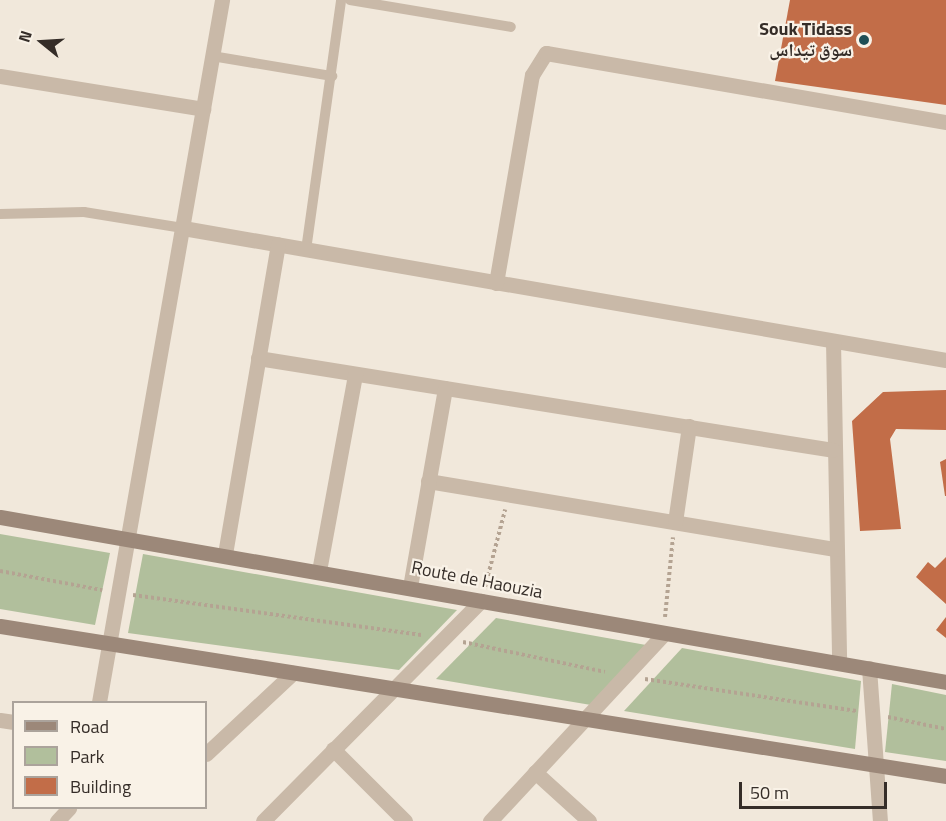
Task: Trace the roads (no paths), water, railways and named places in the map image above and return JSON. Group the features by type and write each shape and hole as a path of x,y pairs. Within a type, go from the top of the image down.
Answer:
{"street":[{"path":"99,701 222,0"},
{"path":"496,283 532,75 546,53 946,122"},
{"path":"0,76 203,109"},
{"path":"183,228 946,360"},
{"path":"225,554 278,245"},
{"path":"833,341 833,450 839,663"},
{"path":"258,358 833,450"},
{"path":"319,571 356,374"},
{"path":"410,587 445,388"},
{"path":"675,522 689,426"},
{"path":"428,481 835,549"},
{"name":"Route de Haouzia","path":"0,517 225,554 663,635 946,682"},
{"path":"263,821 481,601"},
{"path":"0,626 946,776"},
{"path":"490,821 663,635"},
{"path":"869,668 880,821"},
{"path":"207,753 293,673"},
{"path":"333,749 405,821"},
{"path":"535,772 590,821"},
{"path":"57,821 67,809"}],"lane":[{"path":"306,250 341,0"},
{"path":"350,0 512,27"},
{"path":"212,56 332,76"},
{"path":"0,214 84,212 183,228"}],"place":[{"name":"Souk Tidass سوق تيداس","path":"864,40"}]}
